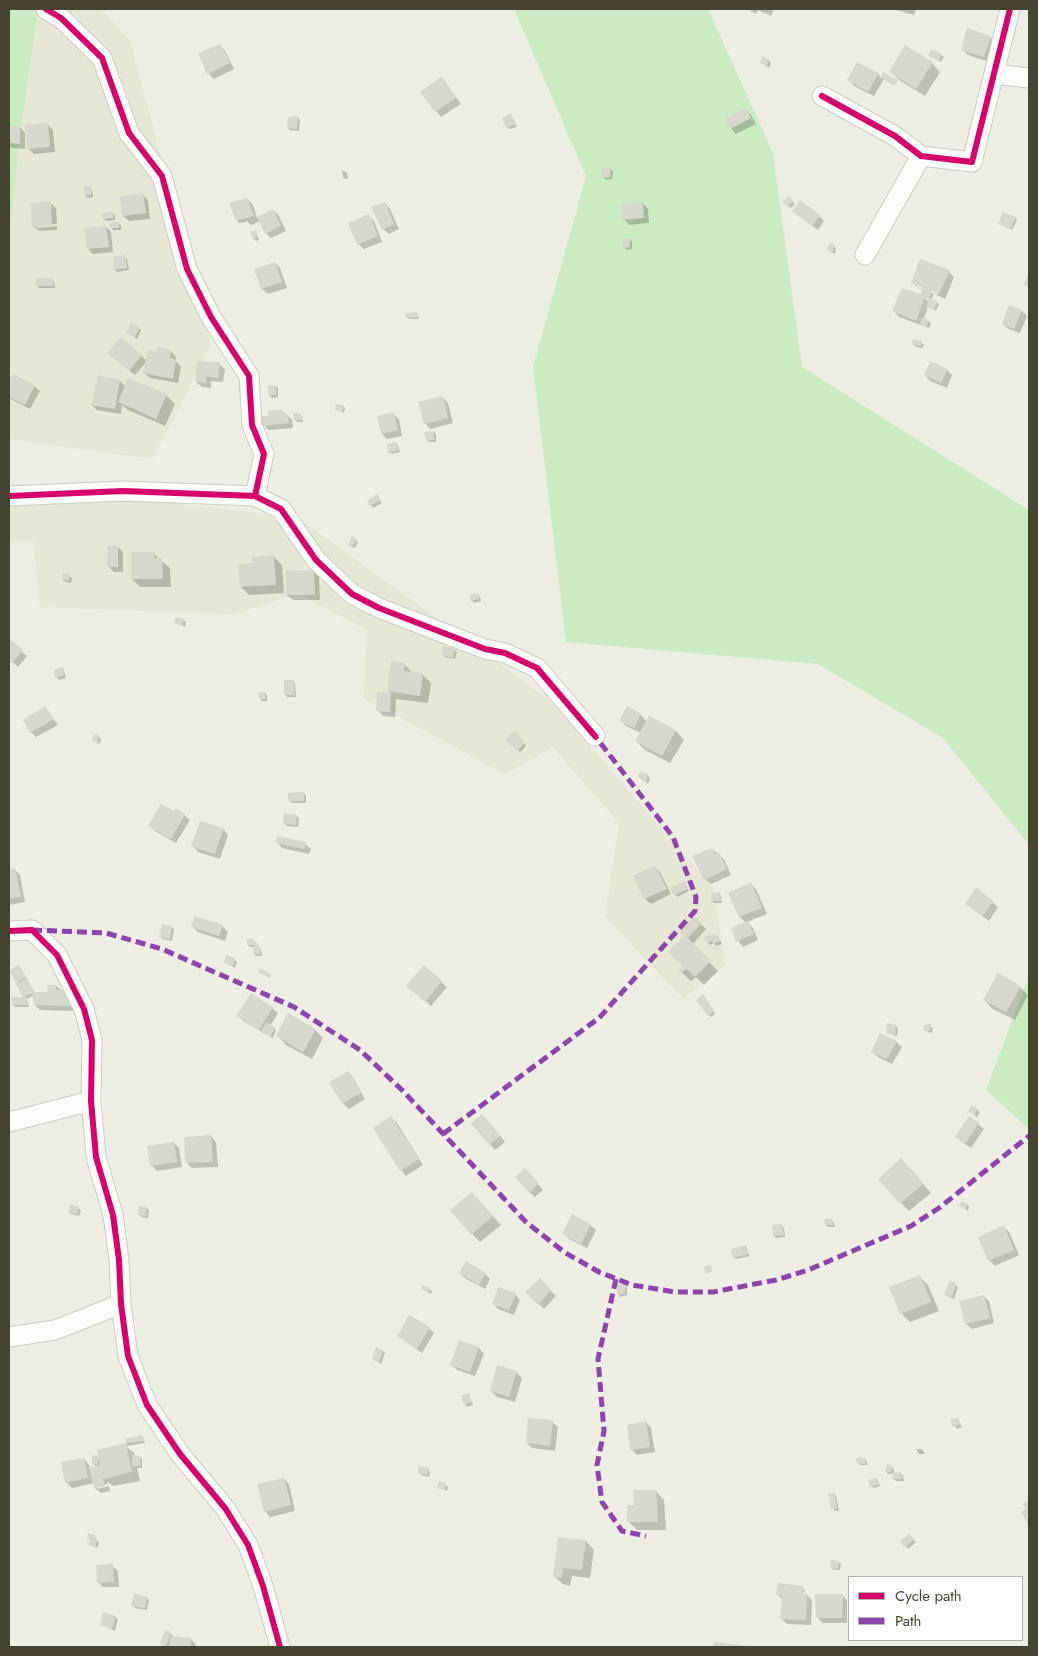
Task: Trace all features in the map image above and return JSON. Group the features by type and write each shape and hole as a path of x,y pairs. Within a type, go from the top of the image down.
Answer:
{"street":[{"path":"46,9 60,18 102,58 129,133 162,176 187,269 211,318 249,376 252,425 264,454 255,496"},
{"path":"822,96 896,136 921,156 972,162 1010,9"},
{"path":"994,74 1029,78"},
{"path":"865,255 921,156"},
{"path":"9,496 123,491 255,496 281,509 316,560 352,594 379,608 486,649 505,653 537,668 595,736"},
{"path":"9,931 32,930 58,955 84,1009 92,1040 91,1101 96,1157 113,1215 128,1356 147,1405 180,1454 225,1508 248,1546 263,1586 280,1647"},
{"path":"9,1122 91,1101"},
{"path":"9,1337 55,1330 121,1304"}],"shaded area":[{"path":"9,9 101,9 130,41 211,345 152,459 9,439"},
{"path":"9,483 298,518 551,701 714,888 725,965 683,999 605,916 619,823 553,747 505,774 363,698 367,630 298,593 234,614 40,607 33,541 9,541"}],"green space":[{"path":"9,9 38,9 18,149 9,241"},
{"path":"514,9 708,9 773,153 802,367 1029,510 1029,845 943,738 818,664 566,642 533,367 586,176"},
{"path":"1029,976 1029,1129 986,1090"}],"building":[{"path":"967,28 991,36 984,57 961,50"},
{"path":"220,44 230,63 207,74 198,53"},
{"path":"905,45 933,62 916,89 889,72"},
{"path":"931,49 942,54 939,61 928,56"},
{"path":"762,56 769,59 767,66 760,63"},
{"path":"857,62 879,73 868,92 847,80"},
{"path":"883,72 898,80 895,85 881,77"},
{"path":"442,76 456,98 435,112 420,92"},
{"path":"746,108 751,118 730,129 725,118"},
{"path":"511,113 516,124 506,128 502,118"},
{"path":"298,116 297,129 287,128 288,117"},
{"path":"48,123 50,147 27,149 25,125"},
{"path":"9,126 20,126 20,144 9,143"},
{"path":"602,168 611,168 610,177 602,178"},
{"path":"84,186 91,187 91,195 84,196"},
{"path":"143,193 146,213 122,216 120,196"},
{"path":"789,196 793,201 788,207 782,202"},
{"path":"247,198 254,216 236,221 229,203"},
{"path":"800,200 820,215 812,226 792,211"},
{"path":"51,201 52,225 32,227 31,203"},
{"path":"385,202 394,224 382,230 371,207"},
{"path":"643,202 644,218 622,220 621,204"},
{"path":"273,209 281,226 265,234 257,217"},
{"path":"113,212 113,218 103,219 102,213"},
{"path":"1003,212 1016,217 1010,229 998,224"},
{"path":"369,214 378,236 357,245 348,223"},
{"path":"109,222 119,222 119,228 110,228"},
{"path":"106,226 109,247 87,249 84,228"},
{"path":"256,230 257,238 253,239 250,232"},
{"path":"630,238 630,247 623,248 623,239"},
{"path":"829,244 835,244 833,252 827,250"},
{"path":"125,255 127,268 114,270 113,257"},
{"path":"920,259 950,270 939,294 932,291 929,298 925,296 916,321 892,311 902,288 920,294 923,288 911,283"},
{"path":"275,262 282,282 261,289 254,269"},
{"path":"1029,271 1029,287 1024,285"},
{"path":"36,278 53,278 53,286 35,286"},
{"path":"929,298 937,301 934,310 926,307"},
{"path":"1009,305 1022,310 1014,329 1002,324"},
{"path":"417,312 418,317 406,318 405,313"},
{"path":"922,317 929,320 926,327 920,325"},
{"path":"131,323 140,327 135,337 126,333"},
{"path":"121,337 142,355 129,371 107,353"},
{"path":"913,339 922,341 921,346 912,345"},
{"path":"158,347 171,350 170,358 176,360 173,379 143,373 148,350 157,352"},
{"path":"197,361 220,362 218,378 206,376 206,383 195,382"},
{"path":"930,361 948,369 941,383 924,375"},
{"path":"13,374 35,385 25,405 9,397 9,382"},
{"path":"98,375 120,380 115,409 91,405"},
{"path":"128,378 167,394 156,419 118,402"},
{"path":"268,385 276,385 276,395 268,396"},
{"path":"443,396 448,418 424,424 418,402"},
{"path":"336,404 344,405 342,412 335,410"},
{"path":"282,409 283,414 287,413 289,423 262,426 261,416 268,416 268,411"},
{"path":"394,412 398,430 381,434 377,416"},
{"path":"293,413 300,413 302,420 294,421"},
{"path":"434,431 434,440 426,440 424,432"},
{"path":"396,442 398,450 388,453 387,444"},
{"path":"377,494 381,500 370,506 367,501"},
{"path":"352,536 357,539 352,546 348,545"},
{"path":"118,545 118,567 107,567 107,546"},
{"path":"131,552 155,552 154,558 162,558 163,579 131,579"},
{"path":"274,555 276,585 240,587 238,564 252,563 252,557"},
{"path":"286,570 314,571 315,595 286,595"},
{"path":"63,573 70,574 69,581 62,580"},
{"path":"478,593 479,599 470,601 470,595"},
{"path":"176,617 184,619 182,626 174,623"},
{"path":"10,639 23,650 12,663 9,660"},
{"path":"443,646 455,648 453,658 441,655"},
{"path":"391,661 405,663 404,671 423,673 420,696 387,691"},
{"path":"63,667 64,675 55,678 54,670"},
{"path":"284,680 294,680 294,695 284,695"},
{"path":"258,692 265,692 266,699 259,699"},
{"path":"377,692 391,692 390,712 376,711"},
{"path":"45,706 54,719 30,733 23,720"},
{"path":"627,706 641,714 634,728 619,721"},
{"path":"649,716 676,730 662,756 635,741"},
{"path":"515,731 525,743 517,751 505,739"},
{"path":"93,735 99,735 98,742 92,742"},
{"path":"640,772 648,774 646,783 638,777"},
{"path":"304,792 304,801 288,801 288,793"},
{"path":"161,804 174,811 176,808 185,814 171,839 148,826"},
{"path":"284,813 297,815 296,825 283,824"},
{"path":"200,821 224,828 215,854 191,847"},
{"path":"277,836 306,842 304,849 275,843"},
{"path":"712,848 715,854 719,852 727,869 704,880 692,856"},
{"path":"655,865 667,889 644,899 633,876"},
{"path":"15,868 21,897 9,899 9,869"},
{"path":"685,881 688,889 674,895 670,888"},
{"path":"751,882 762,908 739,917 728,893"},
{"path":"976,887 993,901 983,916 965,904"},
{"path":"719,892 721,901 711,901 711,893"},
{"path":"195,916 223,925 219,936 191,927"},
{"path":"694,916 702,923 688,938 711,961 695,977 687,969 681,973 678,971 683,966 668,952 684,936 680,932"},
{"path":"748,921 754,934 736,942 731,928"},
{"path":"162,924 172,926 170,939 159,937"},
{"path":"710,934 711,936 717,934 720,941 713,944 712,941 707,943 704,937"},
{"path":"247,939 253,939 260,947 260,954 253,954 254,945 247,945"},
{"path":"226,955 235,958 233,966 224,963"},
{"path":"19,965 26,977 16,983 9,970"},
{"path":"424,965 442,981 425,1002 406,986"},
{"path":"260,968 272,975 269,978 258,972"},
{"path":"998,973 1021,986 1006,1012 983,1000"},
{"path":"27,978 34,992 47,992 48,985 56,985 56,990 65,991 64,995 72,995 71,1006 33,1005 33,993 25,997 27,997 27,1005 12,1005 11,997 23,997 16,984"},
{"path":"251,993 273,1007 259,1030 236,1016"},
{"path":"703,994 714,1011 708,1016 696,1000"},
{"path":"288,1013 316,1029 303,1052 276,1036"},
{"path":"266,1022 275,1027 270,1037 261,1032"},
{"path":"887,1023 896,1025 895,1035 886,1033"},
{"path":"931,1024 930,1031 924,1031 924,1025"},
{"path":"880,1033 897,1041 887,1059 871,1052"},
{"path":"348,1071 361,1093 342,1104 329,1082"},
{"path":"972,1105 978,1109 974,1115 968,1111"},
{"path":"482,1114 500,1136 489,1145 471,1123"},
{"path":"391,1116 419,1159 400,1171 373,1128"},
{"path":"969,1116 979,1123 965,1144 955,1137"},
{"path":"211,1135 213,1162 185,1163 184,1137"},
{"path":"174,1142 177,1162 150,1166 147,1146"},
{"path":"901,1158 923,1184 900,1204 878,1179"},
{"path":"525,1168 539,1183 529,1193 515,1177"},
{"path":"472,1192 493,1216 471,1235 450,1210"},
{"path":"961,1201 967,1203 966,1209 959,1206"},
{"path":"70,1204 79,1207 77,1214 68,1212"},
{"path":"139,1206 147,1207 146,1216 138,1215"},
{"path":"572,1214 591,1224 581,1244 562,1234"},
{"path":"824,1219 832,1219 833,1225 825,1225"},
{"path":"782,1224 784,1235 773,1236 772,1225"},
{"path":"1004,1225 1014,1250 988,1261 978,1237"},
{"path":"746,1245 749,1254 733,1258 731,1249"},
{"path":"466,1261 486,1273 479,1285 459,1273"},
{"path":"711,1265 712,1272 705,1273 704,1266"},
{"path":"920,1275 931,1302 900,1314 889,1287"},
{"path":"540,1278 551,1290 538,1305 525,1292"},
{"path":"950,1281 956,1283 952,1297 944,1295"},
{"path":"617,1284 625,1284 625,1293 617,1295"},
{"path":"422,1285 430,1288 428,1292 421,1289"},
{"path":"498,1287 516,1293 509,1310 492,1304"},
{"path":"984,1295 990,1318 965,1324 959,1301"},
{"path":"409,1315 430,1327 417,1349 397,1336"},
{"path":"459,1340 479,1347 470,1372 450,1365"},
{"path":"376,1347 383,1350 379,1362 372,1359"},
{"path":"497,1365 517,1371 509,1397 490,1391"},
{"path":"469,1393 471,1402 464,1405 461,1396"},
{"path":"958,1417 961,1424 953,1427 950,1420"},
{"path":"528,1418 553,1420 550,1446 526,1443"},
{"path":"646,1421 650,1447 630,1450 627,1425"},
{"path":"142,1435 144,1441 126,1443 125,1439"},
{"path":"126,1443 132,1472 103,1479 105,1486 94,1488 89,1468 100,1465 97,1450"},
{"path":"92,1455 98,1456 98,1465 92,1464"},
{"path":"132,1455 140,1456 140,1466 132,1466"},
{"path":"857,1457 865,1458 865,1464 856,1463"},
{"path":"84,1458 88,1478 65,1483 61,1462"},
{"path":"887,1464 892,1465 891,1472 885,1472"},
{"path":"418,1466 429,1468 427,1475 418,1473"},
{"path":"901,1472 902,1479 892,1479 893,1473"},
{"path":"284,1478 291,1505 264,1512 257,1484"},
{"path":"877,1478 879,1484 870,1487 868,1480"},
{"path":"439,1481 446,1483 445,1490 437,1488"},
{"path":"633,1490 656,1490 658,1522 627,1522 627,1505 634,1505"},
{"path":"834,1492 837,1509 831,1509 828,1494"},
{"path":"1029,1500 1029,1526 1021,1512 1026,1509 1023,1504"},
{"path":"88,1533 95,1535 94,1539 97,1540 95,1547 88,1545 90,1540 87,1539"},
{"path":"909,1534 914,1539 905,1548 900,1541"},
{"path":"558,1537 586,1540 582,1570 563,1568 562,1578 553,1576"},
{"path":"831,1560 839,1561 838,1569 830,1568"},
{"path":"113,1564 114,1582 97,1583 96,1565"},
{"path":"778,1583 803,1586 803,1593 807,1594 806,1620 780,1619 782,1596 776,1595"},
{"path":"134,1593 147,1597 145,1608 131,1606"},
{"path":"815,1594 843,1594 842,1618 816,1618"},
{"path":"103,1612 116,1616 112,1629 100,1625"},
{"path":"165,1630 171,1632 166,1646 160,1644"},
{"path":"170,1636 191,1638 191,1647 169,1647"},
{"path":"714,1642 748,1646 748,1647 713,1647"}],"marked path":[{"path":"443,1134 599,1018 695,911 696,897 673,837 595,736"},
{"path":"32,930 106,933 162,949 294,1007 360,1050 403,1091 526,1222 564,1252 599,1272 632,1285 675,1292 713,1292 776,1280 808,1270 911,1226 939,1208 1029,1136"},
{"path":"616,1279 598,1359 604,1431 597,1465 602,1502 622,1531 646,1536"}],"cycle path":[{"path":"46,9 61,18 102,58 129,133 162,176 187,269 211,317 249,376 252,425 264,454 255,496"},
{"path":"822,96 895,136 921,156 972,162 1010,9"},
{"path":"9,496 123,491 255,496 281,509 316,560 352,594 379,608 485,649 505,653 537,668 595,736"},
{"path":"9,931 32,930 57,955 84,1009 92,1040 91,1101 96,1157 113,1215 128,1356 147,1405 180,1454 225,1508 248,1545 263,1586 280,1647"}]}
